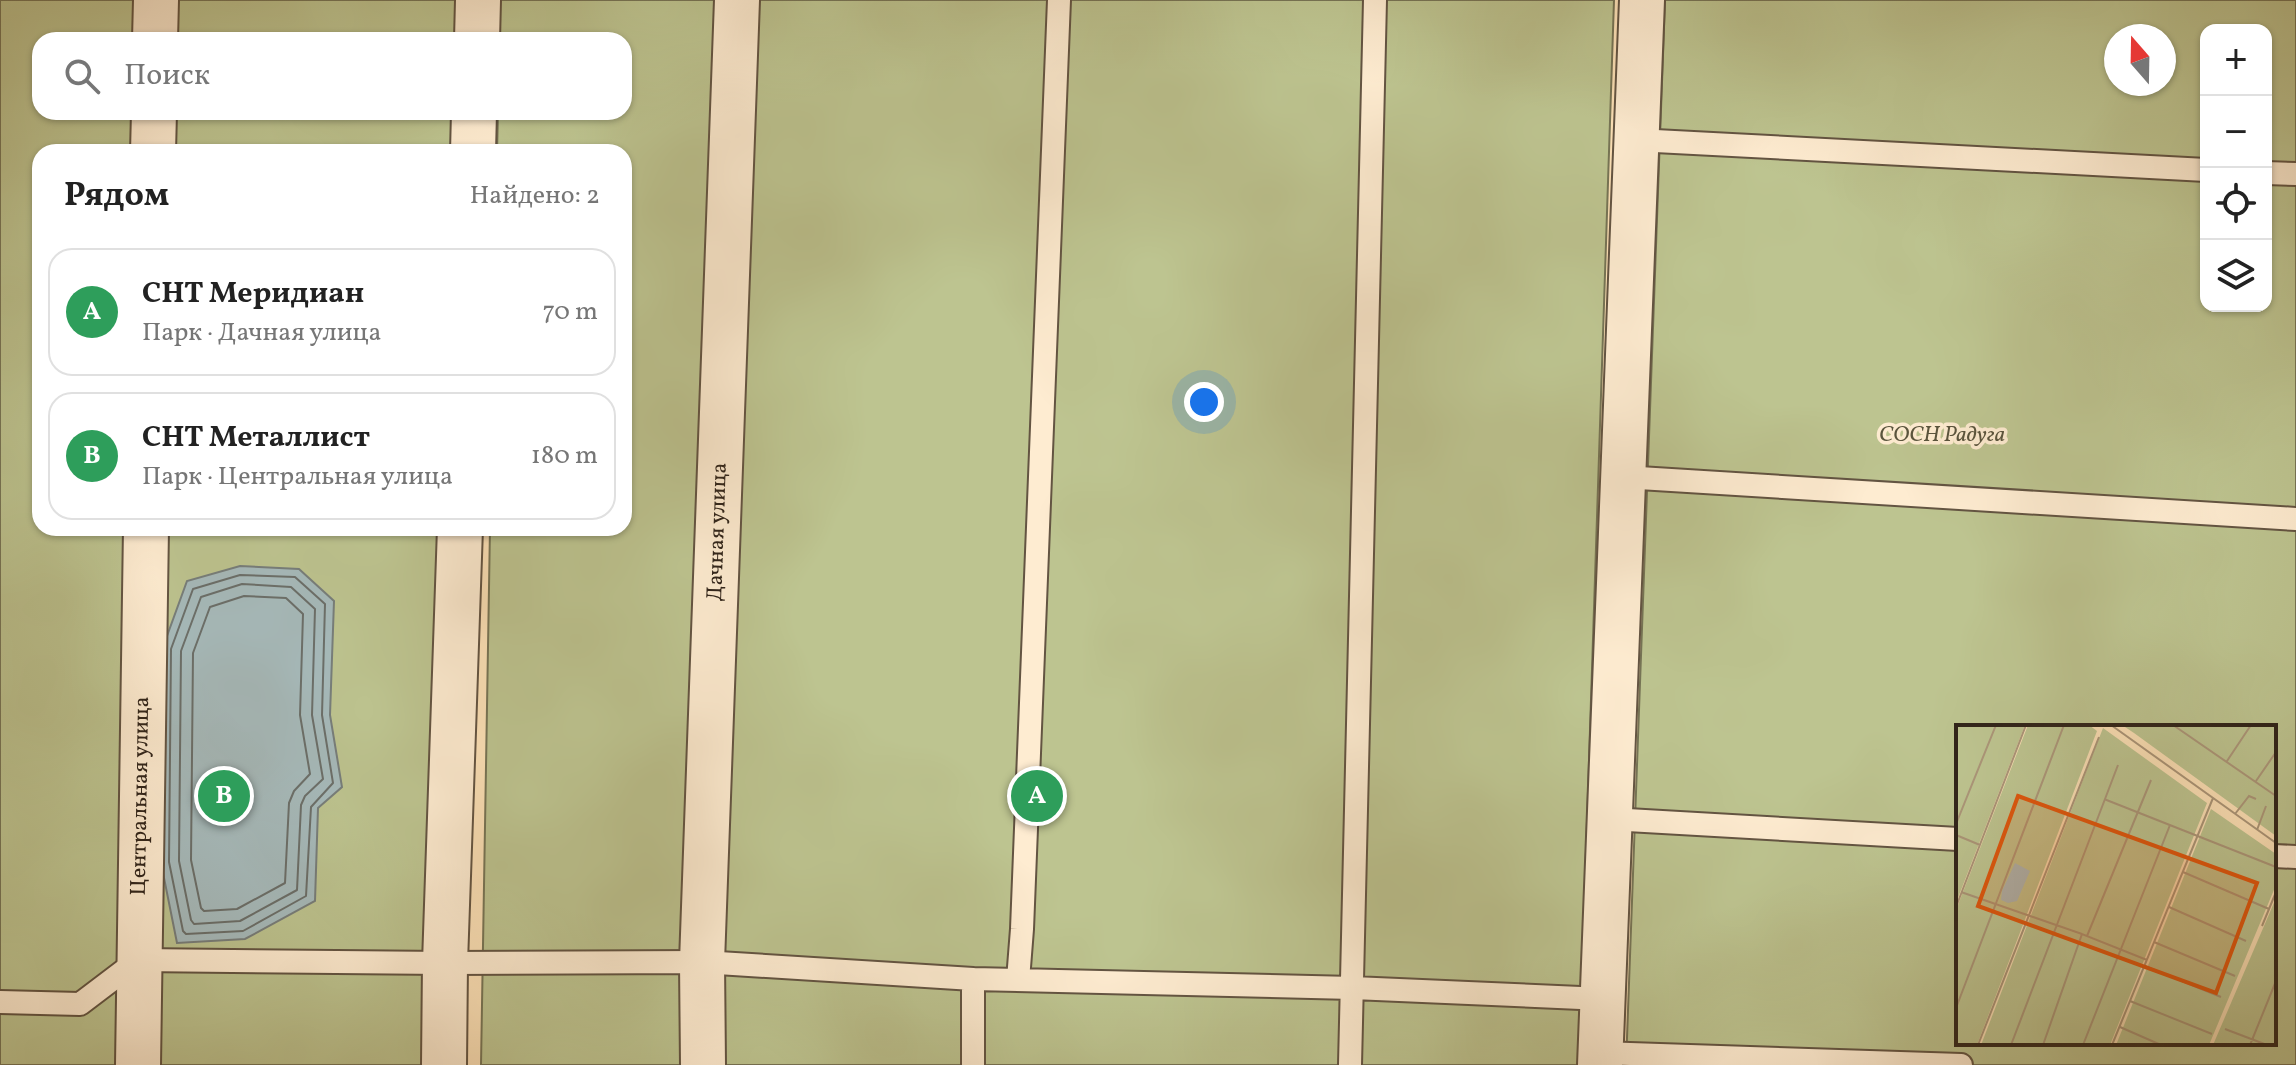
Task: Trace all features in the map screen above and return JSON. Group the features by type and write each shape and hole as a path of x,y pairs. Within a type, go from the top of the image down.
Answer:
{"street":[{"path":"155,32 156,0"},
{"path":"477,32 478,0"},
{"name":"Дачная улица","path":"703,1065 702,962 737,0"},
{"path":"1600,1059 1642,0"},
{"path":"153,144 154,120"},
{"path":"473,144 474,120"},
{"name":"Центральная улица","path":"138,1065 146,536"},
{"path":"444,1065 460,536"}],"lane":[{"path":"1018,980 1059,0"},
{"path":"1350,1065 1375,0"},
{"path":"1636,140 2200,170"},
{"path":"2272,173 2296,174"},
{"path":"1623,477 2296,519"},
{"path":"1610,819 1956,839"},
{"path":"2276,856 2296,857"},
{"path":"0,1002 80,1004 138,960 702,962 973,979 1353,988 1603,999"},
{"path":"973,979 973,1065"},
{"path":"1600,1059 1961,1065"}],"green space":[{"path":"0,0 462,0 461,32 32,32 32,120 460,120 459,144 32,144 32,536 453,536 444,1065 0,1065"},
{"path":"500,0 1614,0 1579,1065 481,1065 490,536 632,536 632,144 497,144 498,120 632,120 632,32 499,32"},
{"name":"СОСН Радуга","path":"1665,0 2296,0 2296,1065 1626,1065"}],"water":[{"path":"240,566 299,569 334,601 330,715 342,787 318,808 315,901 245,939 177,943 161,863 163,647 187,581"}],"place":[{"name":"СНТ Металлист","path":"224,796"},
{"name":"СНТ Меридиан","path":"1037,796"}]}
